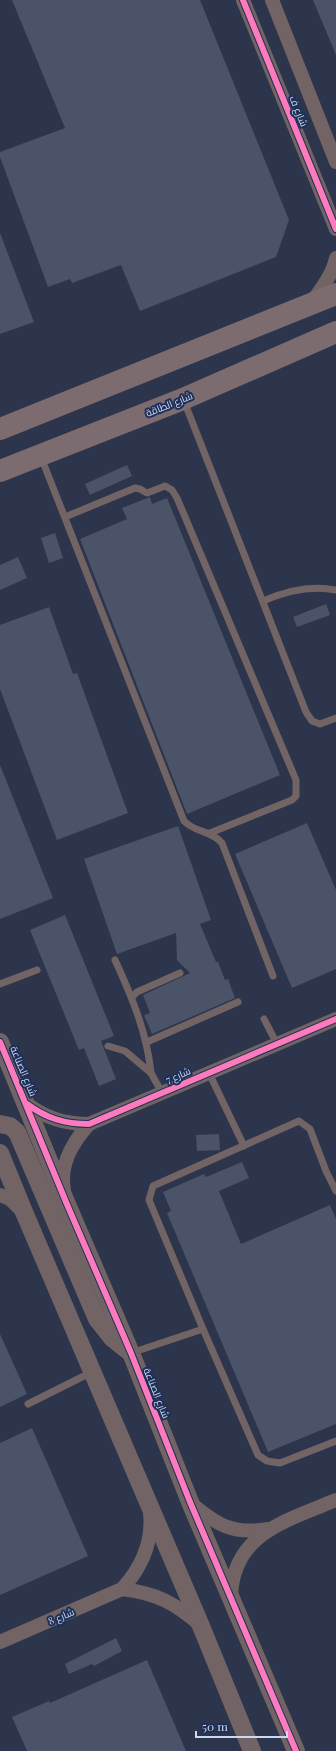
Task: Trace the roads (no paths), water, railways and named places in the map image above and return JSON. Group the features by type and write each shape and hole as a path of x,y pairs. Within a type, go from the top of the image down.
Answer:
{"main road":[{"path":"0,429 312,302 336,294"},
{"name":"شارع الطاقة","path":"0,471 183,399 336,332"}],"street":[{"name":"شارع ف","path":"243,0 336,229"},
{"name":"شارع ف","path":"272,0 336,162"},
{"path":"312,302 335,266 336,258"},
{"name":"شارع 7","path":"27,1104 38,1112 56,1120 75,1124 88,1124 336,1019"},
{"name":"شارع الصناعة","path":"0,1042 27,1104 66,1202 131,1353 190,1502 296,1751"},
{"path":"0,1124 10,1126 16,1132 97,1319 112,1338 131,1353"},
{"name":"شارع 7","path":"66,1202 63,1185 64,1168 69,1152 77,1137 88,1124"},
{"path":"0,1153 201,1626 252,1751"},
{"path":"0,1195 10,1199 24,1212"},
{"path":"190,1502 212,1521 239,1531 254,1532 268,1529 336,1500"},
{"name":"شارع 8","path":"0,1642 122,1589 134,1576 143,1560 149,1543 151,1525 149,1506"},
{"path":"232,1600 232,1586 239,1560 247,1548 268,1529"},
{"path":"122,1589 140,1591 172,1603 201,1626"}],"lane":[{"path":"183,399 312,721 320,724 336,718"},
{"path":"40,455 184,821 195,830 210,833 217,837 222,843 272,976"},
{"path":"65,517 135,488 147,493 165,486 172,490 177,498 296,780 296,796 292,800 210,833"},
{"path":"263,601 301,588 336,590"},
{"path":"115,960 132,998 147,1042 151,1073"},
{"path":"0,984 37,970"},
{"path":"132,998 137,992 180,973"},
{"path":"147,1042 238,1002"},
{"path":"264,1019 277,1044"},
{"path":"108,1046 125,1051 151,1073 162,1093"},
{"path":"209,1073 244,1146"},
{"path":"336,1191 326,1171 310,1129 299,1121 190,1168 153,1186 148,1200 202,1329 258,1455 266,1460 280,1463 336,1440"},
{"path":"131,1353 202,1329"},
{"path":"28,1404 92,1372"}]}
